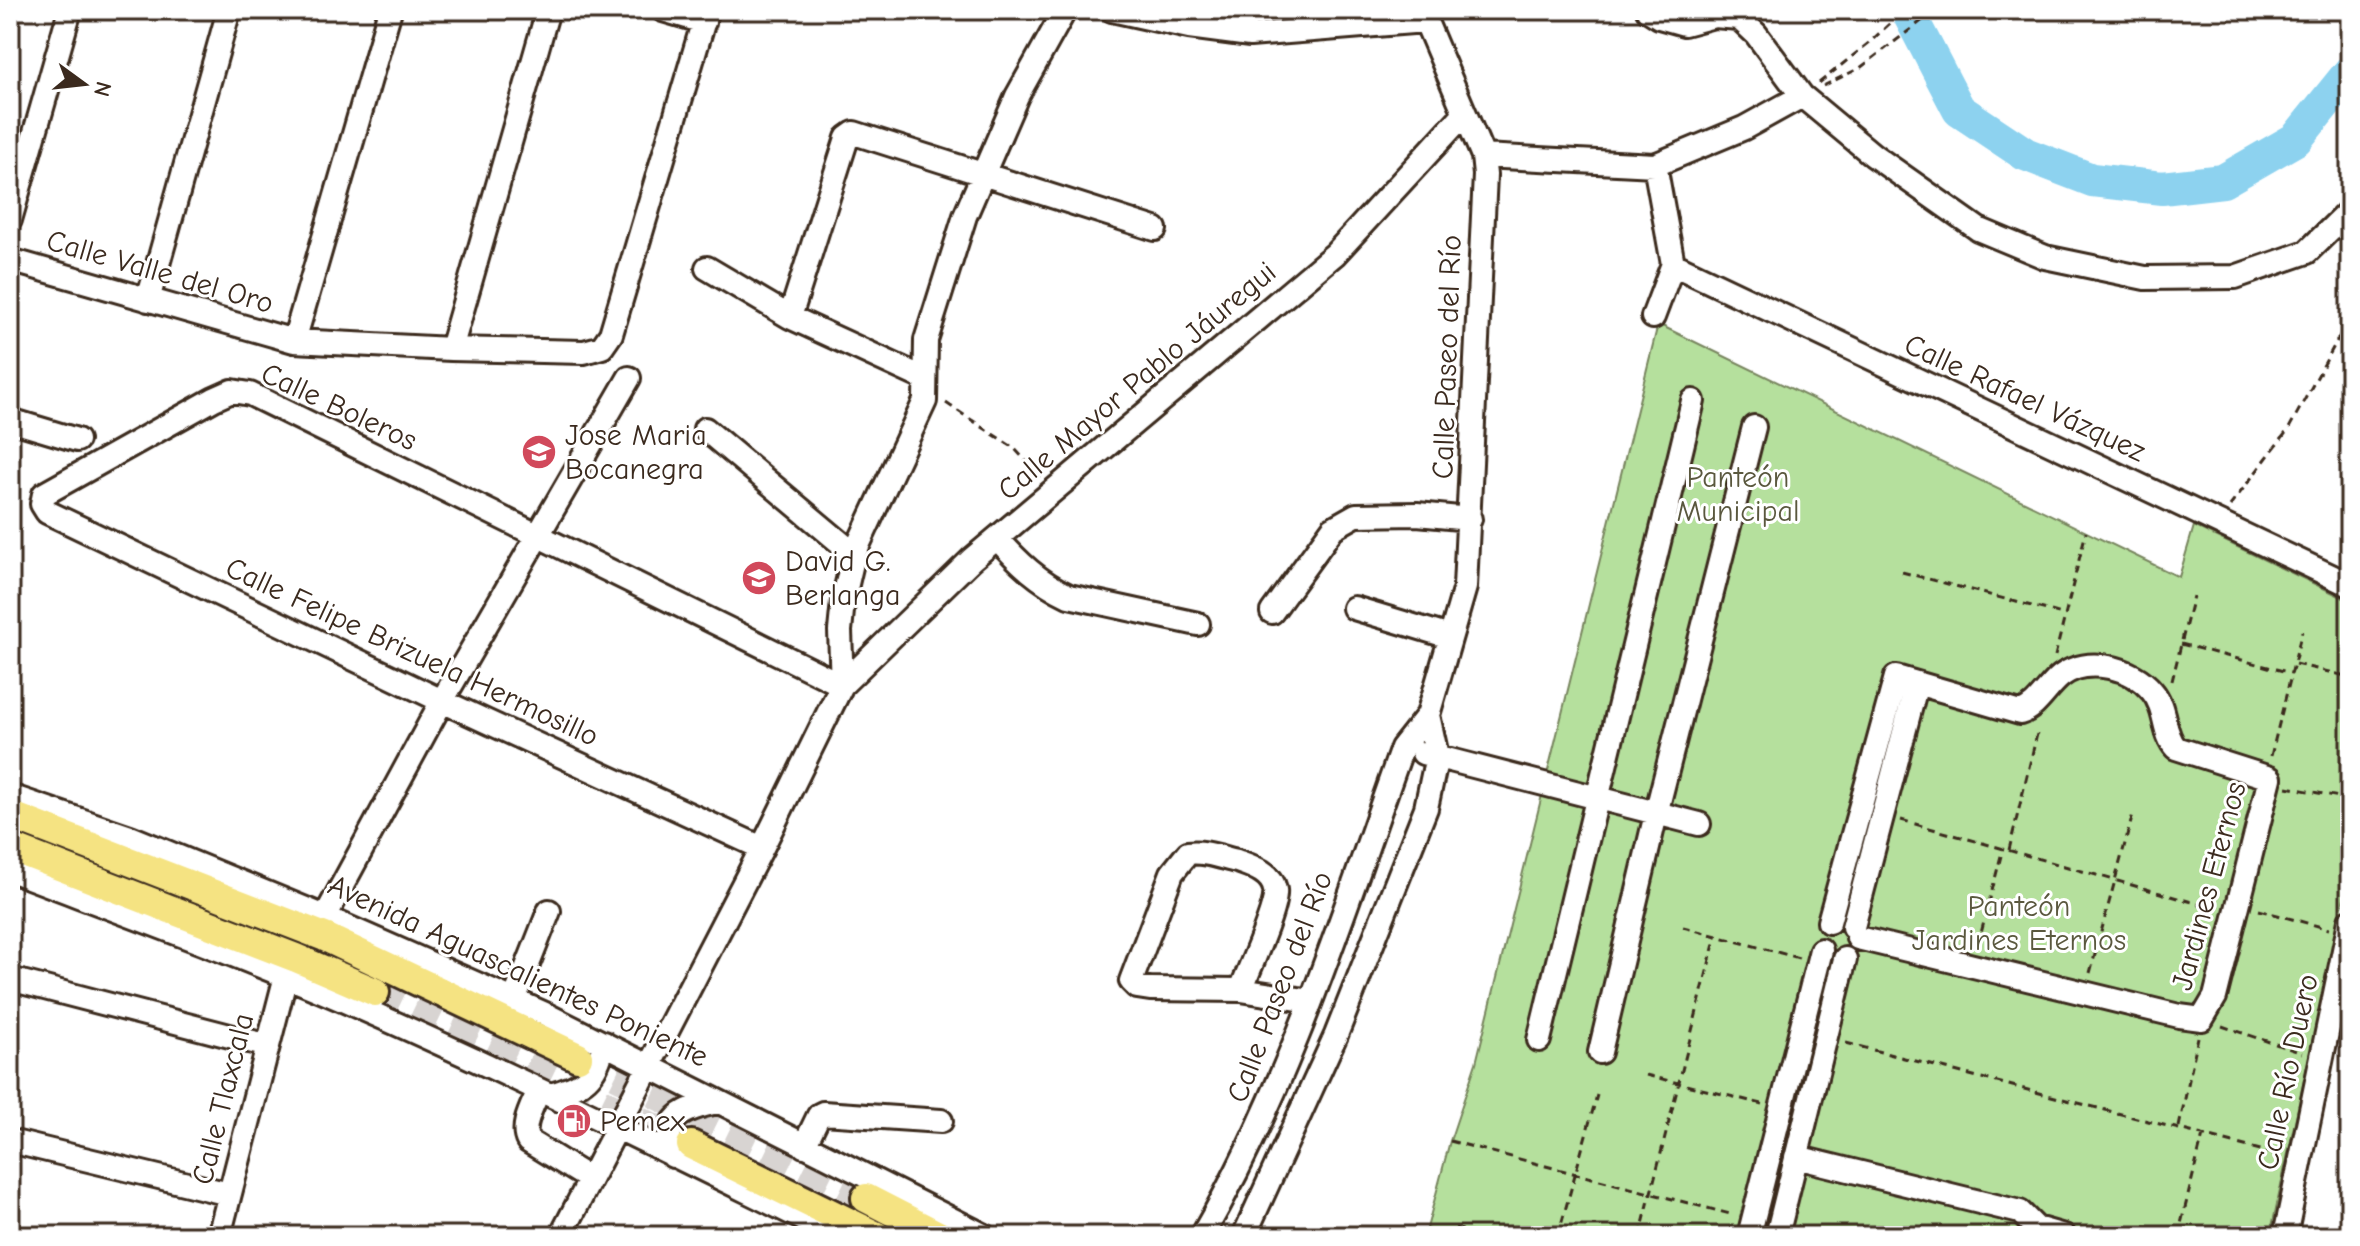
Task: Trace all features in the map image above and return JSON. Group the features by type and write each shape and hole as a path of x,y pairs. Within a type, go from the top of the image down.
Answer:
{"main road":[{"name":"Avenida Aguascalientes Poniente","path":"10,815 325,937 578,1057"},
{"path":"10,847 296,958 375,992"},
{"path":"682,1151 877,1236"},
{"path":"866,1198 940,1236"}],"street":[{"path":"10,220 70,10"},
{"path":"148,300 229,10"},
{"path":"294,341 390,10"},
{"path":"451,349 548,10"},
{"path":"663,10 706,16"},
{"path":"561,1236 762,848 842,685 840,631 843,601 854,554 925,401 926,340 965,216 1017,96 1065,10"},
{"path":"1112,10 1189,27 1250,35 1423,15"},
{"path":"1648,10 1659,17 1684,24 1714,16 1739,18 1756,34 1802,96 1873,155 1978,229 2045,257 2145,278 2235,277 2307,252 2350,210"},
{"name":"Calle Paseo del Río","path":"1202,1236 1263,1115 1311,1001 1402,748 1428,715 1465,587 1485,175 1483,156 1423,15"},
{"name":"Calle Valle del Oro","path":"10,260 294,341 584,352 602,347 611,334 706,16"},
{"path":"1483,156 1655,165 1744,128 1802,96"},
{"name":"Calle Mayor Pablo Jáuregui","path":"842,685 997,538 1335,254 1464,114"},
{"path":"790,317 849,134 854,133 1155,229"},
{"path":"1653,317 1673,264 1655,165"},
{"name":"Calle Rafael Vázquez","path":"1673,264 2350,585"},
{"path":"707,268 790,317 926,385"},
{"path":"325,917 442,701 629,378"},
{"name":"Calle Boleros","path":"42,504 44,494 232,391 250,394 536,536"},
{"path":"1539,1040 1693,401"},
{"path":"10,420 77,440"},
{"path":"1600,1052 1656,814 1754,427"},
{"path":"705,429 854,554"},
{"name":"Calle Felipe Brizuela Hermosillo","path":"42,504 47,512 442,701 762,848"},
{"path":"1272,612 1333,528 1356,515 1417,514 1470,519"},
{"path":"536,536 842,685"},
{"path":"997,538 1017,562 1050,587 1069,596 1198,624"},
{"path":"1354,608 1450,637"},
{"name":"Jardines Eternos","path":"1855,932 2084,993 2202,1019 2215,997 2238,910 2268,779 2176,748 2169,741 2165,714 2152,690 2124,672 2091,664 2063,674 2029,710 2020,713 1917,683"},
{"path":"1777,1236 1845,959 1855,951 1855,932 1882,814 1917,683 1896,677 1829,922"},
{"name":"Calle Paseo del Río","path":"1244,1236 1336,1035 1426,808 1437,756 1428,715"},
{"path":"1402,748 1699,824"},
{"name":"Avenida Aguascalientes Poniente","path":"10,796 130,837 325,917 514,1000 985,1236"},
{"path":"1241,990 1275,891 1269,877 1253,866 1203,852 1188,853 1172,873 1131,981 1137,987 1150,989 1241,990 1311,1001"},
{"path":"10,870 371,1012 616,1127 682,1151 838,1236"},
{"path":"514,1000 549,911"},
{"path":"1751,1228 1820,956 1818,937 1829,922 1841,921 1855,932"},
{"name":"Calle Río Duero","path":"2285,1236 2342,997 2343,926"},
{"path":"1820,956 1845,959"},
{"name":"Calle Tlaxcala","path":"219,1236 286,976"},
{"path":"10,979 268,1046"},
{"path":"545,1092 571,1089 593,1075 604,1043"},
{"path":"545,1092 525,1129 525,1136 528,1141 590,1179"},
{"path":"682,1151 669,1137 677,1117 686,1110 717,1102"},
{"path":"804,1146 819,1115 823,1113 941,1121"},
{"path":"10,1141 229,1194"},
{"path":"1796,1157 2020,1212 2036,1228 2064,1236"}],"path":[{"path":"1802,96 1870,42 1904,10"},
{"path":"1802,96 1860,68 1936,10"},
{"path":"2217,522 2288,430 2350,317"},
{"path":"926,385 1014,448 1054,492"},
{"path":"2054,662 2086,532"},
{"path":"1902,572 2066,615"},
{"path":"2171,686 2193,596"},
{"path":"2302,631 2268,779 2350,799"},
{"path":"2181,644 2291,673"},
{"path":"2294,663 2350,677"},
{"path":"2009,850 2037,734"},
{"path":"1882,814 2115,880 2238,910 2343,926"},
{"path":"2084,993 2133,814"},
{"path":"1976,952 2003,848"},
{"path":"1683,927 1820,956"},
{"path":"1640,1236 1716,936"},
{"path":"2178,1129 2202,1019 2310,1055"},
{"path":"1826,1038 2287,1157"},
{"path":"1646,1075 1781,1109"},
{"path":"1558,1236 1597,1095"},
{"path":"2178,1236 2203,1135"},
{"path":"1450,1141 1650,1194 1751,1228"},
{"path":"1455,1228 1484,1236"}],"green space":[{"name":"Panteón Jardines Eternos","path":"1658,324 2179,577 2194,526 2350,601 2350,870 2270,1236 1425,1236 1450,1141 1476,1063"}],"waterway":[{"path":"1907,10 1959,110 2025,154 2092,180 2162,188 2223,181 2296,139 2350,72"}],"tunnel":[{"path":"375,992 691,1145"},
{"path":"578,1057 866,1198"}],"place":[{"name":"Jose Maria Bocanegra","path":"539,452"},
{"name":"David G. Berlanga","path":"759,578"},
{"name":"Pemex","path":"574,1121"}],"park label":[{"name":"Panteón Municipal","path":"1738,494"}]}
